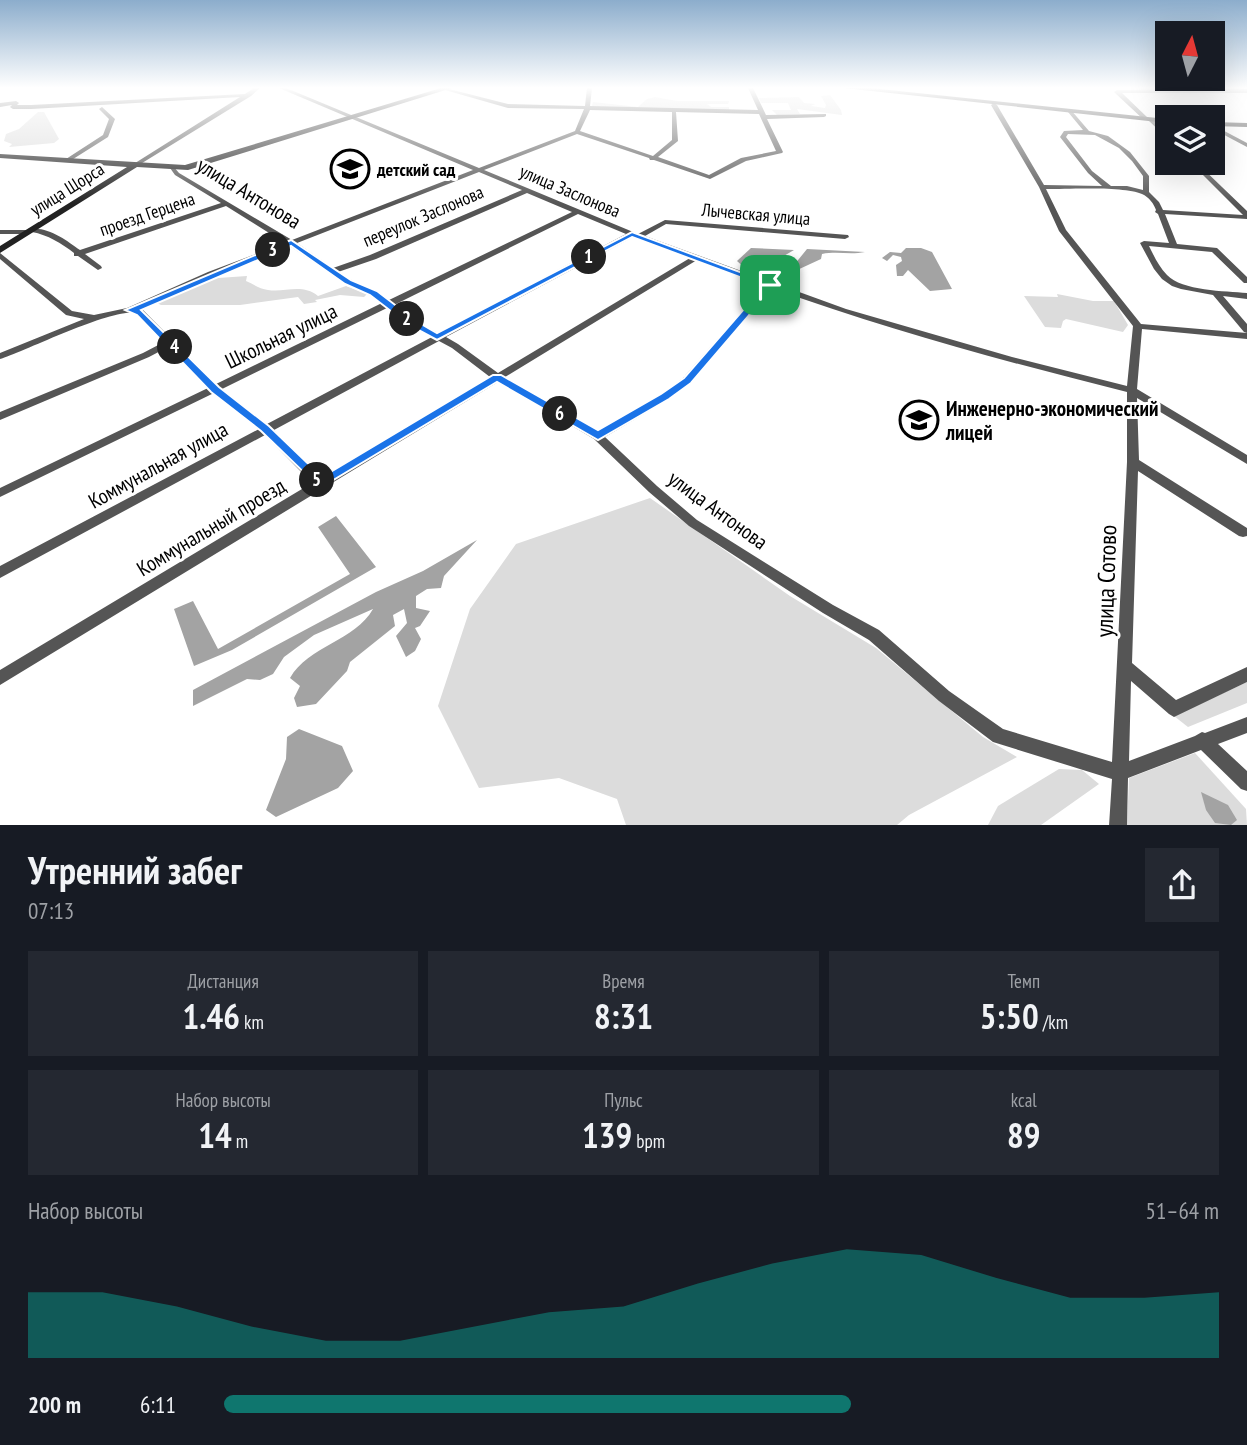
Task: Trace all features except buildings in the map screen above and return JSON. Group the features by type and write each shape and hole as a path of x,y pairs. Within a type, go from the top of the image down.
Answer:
{"main road":[{"path":"0,156 173,169 201,165 327,126"},
{"name":"улица Щорса","path":"0,253 30,231 134,166"}],"street":[{"path":"68,160 107,136 110,126"},
{"name":"улица Щорса","path":"134,166 197,126"},
{"name":"улица Заслонова","path":"375,126 635,236 843,311 1132,390"},
{"path":"578,132 580,126"},
{"path":"652,159 675,141 675,126"},
{"path":"0,356 94,318 130,310 291,243 578,132 710,177 737,160 755,154 780,152 767,126"},
{"path":"1007,126 1042,187 1063,231 1138,326 1247,336"},
{"path":"1083,126 1087,131"},
{"path":"1108,187 1090,172 1063,137 1066,132 1087,131 1107,135 1146,176 1146,193"},
{"path":"1225,132 1247,145"},
{"name":"улица Антонова","path":"173,169 348,282 374,293 412,323 455,346 497,377 598,436 693,523 874,635 944,696 999,736 1120,773"},
{"path":"1206,175 1247,216"},
{"path":"1042,187 1127,188 1146,193 1157,203 1174,245"},
{"name":"переулок Заслонова","path":"332,271 386,252 526,191"},
{"name":"проезд Герцена","path":"77,254 226,204"},
{"name":"Школьная улица","path":"0,493 577,212"},
{"path":"1159,212 1247,216"},
{"name":"Коммунальная улица","path":"0,572 437,337 665,222"},
{"name":"Лычевская улица","path":"665,222 845,237"},
{"path":"0,232 49,233 98,268"},
{"path":"1247,281 1214,250 1144,243 1159,271 1169,282 1247,296"},
{"path":"0,253 69,313 94,318"},
{"name":"Коммунальный проезд","path":"0,678 695,258"},
{"path":"598,436 665,397 687,380 770,285"},
{"path":"1216,292 1247,330"},
{"path":"130,310 141,312 215,389 265,428 320,484"},
{"name":"улица Сотово","path":"1118,825 1133,462 1132,390 1138,326"},
{"path":"0,416 146,355 170,342"},
{"path":"1132,390 1247,460"},
{"path":"1235,452 1247,445"},
{"path":"1133,462 1243,532"},
{"path":"1125,666 1174,709 1247,674"},
{"path":"1120,773 1247,725"},
{"path":"1202,740 1247,783"}],"shaded area":[{"path":"22,126 52,126 59,139 54,143 9,147 12,144 4,141 6,134"},
{"path":"751,248 794,250 765,267 747,270 737,261"},
{"path":"906,248 921,248 932,252 952,289 930,291 908,270 903,276 897,276 896,265 902,261 901,257 893,255 887,261 882,258 890,252 901,253"},
{"path":"807,249 865,252 822,254 821,259 795,271 794,284 789,283 790,270"},
{"path":"247,276 246,281 259,288 274,291 299,289 318,296 346,286 367,294 364,297 340,295 304,304 298,297 240,305 161,305 155,302 204,279"},
{"path":"1057,294 1093,301 1114,301 1128,325 1123,332 1066,319 1061,328 1045,327 1024,296 1058,297"},
{"path":"650,498 790,596 876,648 983,737 1017,757 909,815 897,825 626,825 617,799 559,778 479,788 438,706 470,609 516,544"},
{"path":"336,516 376,567 232,650 194,666 174,609 193,601 218,649 350,574 318,527"},
{"path":"477,540 444,576 441,588 427,589 416,596 416,608 430,611 420,626 415,628 421,639 415,651 406,657 396,636 407,623 404,609 393,615 395,626 350,662 347,671 316,704 297,707 294,698 300,686 290,678 298,667 355,629 373,609 314,635 284,657 273,674 260,680 247,679 193,706 193,690 376,592 423,571"},
{"path":"1247,682 1247,703 1188,727 1174,716"},
{"path":"299,729 342,746 353,771 338,788 276,817 266,810 286,759 287,737"},
{"path":"1195,753 1246,809 1247,825 1127,825 1129,778"},
{"path":"1059,769 1082,770 1099,784 1041,825 988,825 998,806"},
{"path":"1201,792 1228,805 1237,820 1231,825 1215,823 1206,810"}],"place":[{"name":"детский сад","path":"350,169"},
{"name":"Инженерно-экономический лицей","path":"919,420"}],"route":[{"path":"632,234 770,285 687,380 665,397 598,436 497,377 320,484 265,428 215,389 141,312 130,310 211,274 291,243 348,282 374,293 412,323 437,337 632,234"}]}
